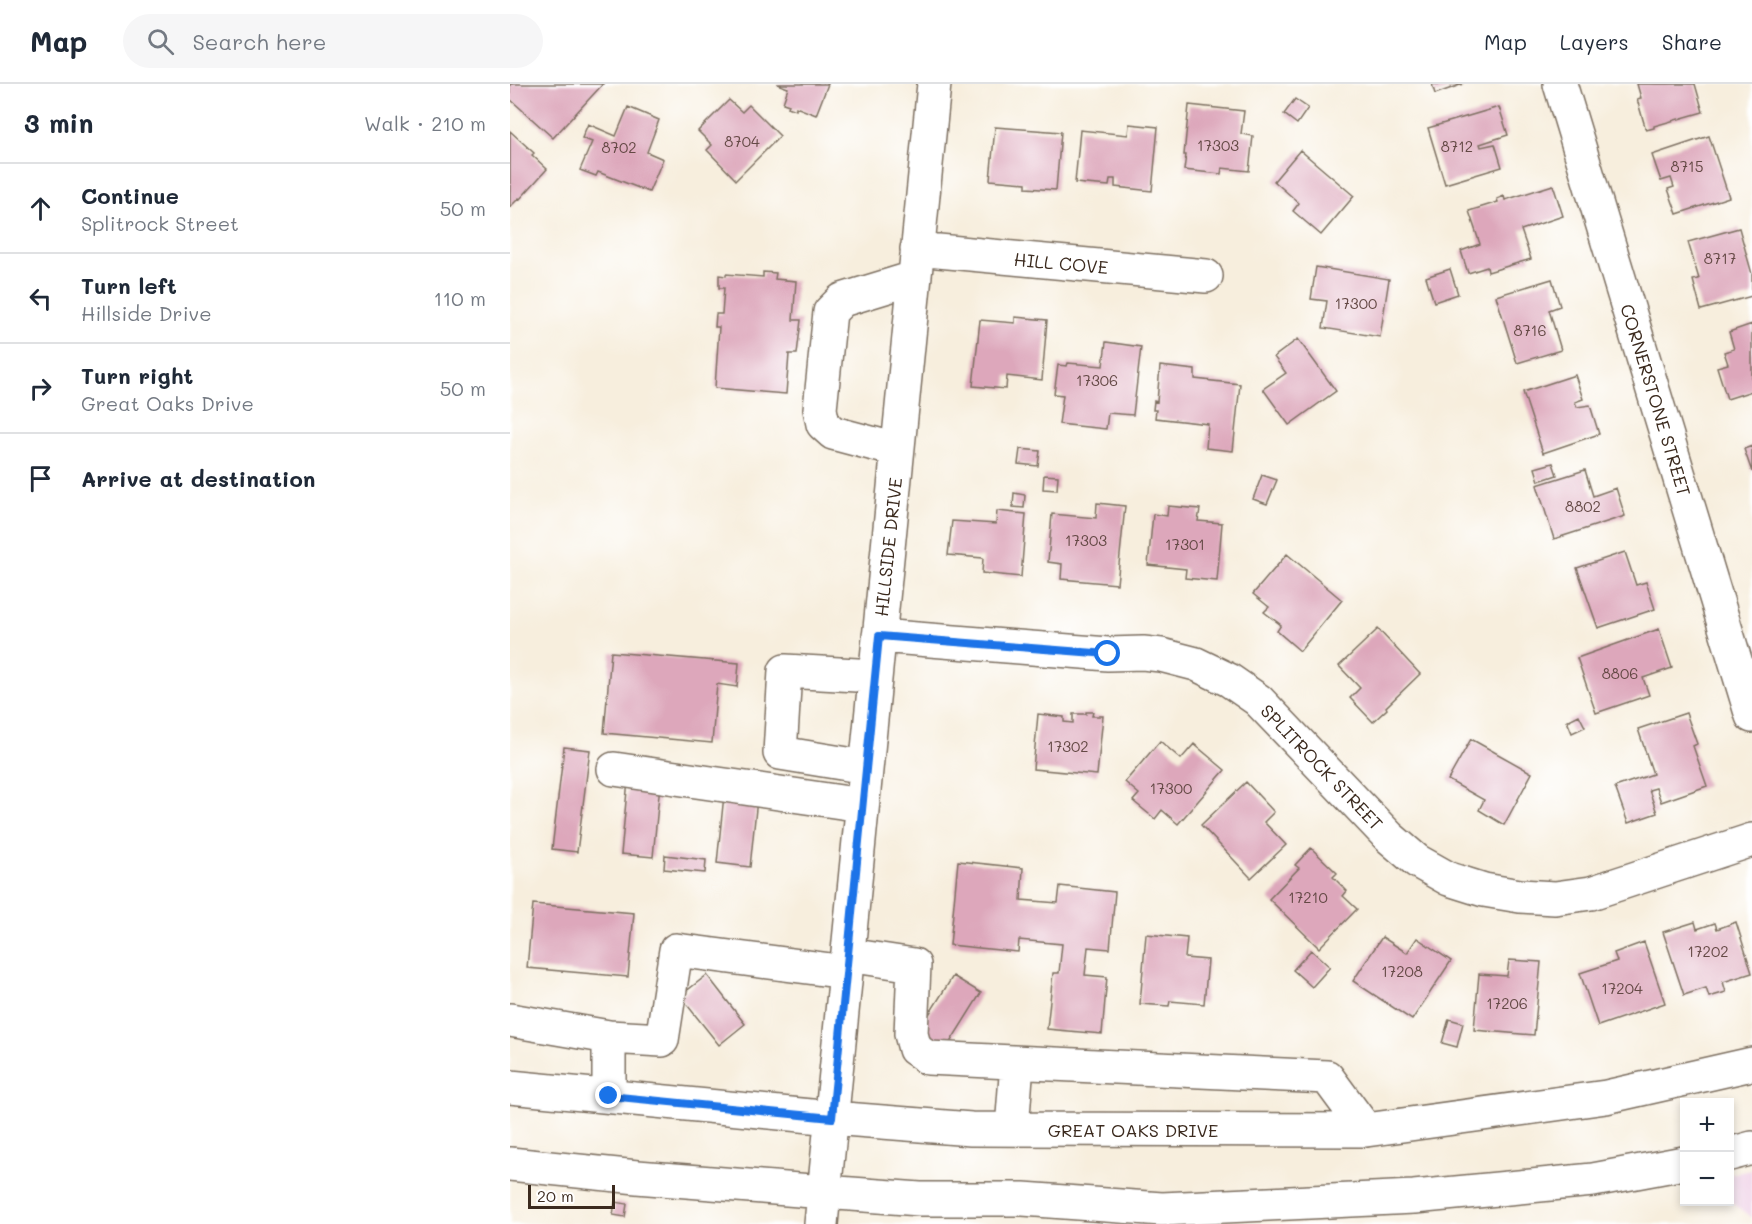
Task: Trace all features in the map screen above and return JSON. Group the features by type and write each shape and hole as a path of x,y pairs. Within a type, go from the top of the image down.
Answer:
{"street":[{"name":"HILLSIDE DRIVE","path":"823,1208 934,84"},
{"name":"CORNERSTONE STREET","path":"1560,84 1752,716"},
{"name":"HILL COVE","path":"916,264 1206,276"},
{"path":"897,450 833,433 823,424 820,409 821,398 830,312 842,300 916,264"},
{"name":"SPLITROCK STREET","path":"879,636 1108,654 1143,653 1197,664 1229,680 1258,700 1389,837 1417,861 1449,879 1484,890 1520,896 1555,898 1591,893 1752,840"},
{"path":"866,767 780,753 785,671 875,676"},
{"path":"614,769 862,805"},
{"path":"510,1020 609,1037 662,1040 676,950 847,964 914,965 911,1034 915,1048 928,1058 1327,1077 1366,1130"},
{"path":"609,1037 609,1096"},
{"path":"1012,1129 1017,1063"},
{"name":"GREAT OAKS DRIVE","path":"510,1087 971,1129 1366,1130 1605,1097 1752,1064"},
{"path":"1734,1153 1752,1148"},
{"path":"510,1164 637,1177 823,1208 920,1199 1023,1200 1162,1209 1414,1197 1593,1180 1680,1164"}],"shaded area":[{"path":"1752,1170 1752,1218 1734,1204 1734,1173"}],"building":[{"path":"510,84 603,84 553,138 510,99"},
{"path":"777,84 828,84 816,115 796,107 796,110 788,107 789,105 783,103 788,88"},
{"path":"1432,84 1463,84 1435,94"},
{"path":"1637,84 1695,84 1703,112 1646,130 1637,99 1641,98"},
{"path":"1295,99 1308,108 1297,124 1284,114"},
{"path":"729,100 742,112 749,105 780,136 736,180 707,150 712,145 698,131"},
{"path":"1189,105 1244,111 1241,134 1253,136 1249,171 1222,168 1221,174 1184,170"},
{"path":"628,107 659,120 647,152 663,159 649,192 598,172 596,176 580,170 592,142 582,138 588,124 616,136"},
{"path":"1499,107 1508,135 1480,144 1481,147 1495,144 1502,167 1445,184 1428,128"},
{"path":"1129,124 1158,127 1152,191 1115,187 1115,179 1110,179 1109,186 1075,183 1080,130 1128,135"},
{"path":"995,127 1061,132 1056,190 1026,188 1026,183 990,180"},
{"path":"510,131 534,153 532,155 547,169 510,207"},
{"path":"1709,136 1729,197 1677,214 1668,189 1674,187 1671,178 1661,181 1652,155"},
{"path":"1300,150 1354,196 1321,235 1293,211 1299,203 1274,181"},
{"path":"1553,185 1563,216 1521,230 1531,259 1488,272 1487,267 1468,273 1461,251 1480,244 1469,211 1498,202 1497,199 1504,196 1505,200"},
{"path":"1739,228 1752,274 1752,296 1701,310 1693,280 1699,279 1688,242"},
{"path":"1316,267 1389,279 1380,337 1323,328 1327,301 1311,299"},
{"path":"1450,269 1458,294 1434,302 1426,277"},
{"path":"763,272 776,273 775,279 796,281 793,320 801,320 797,354 789,354 786,394 715,388 719,327 715,327 716,314 722,314 724,288 719,288 719,275 763,277"},
{"path":"1552,279 1560,306 1549,310 1561,350 1517,363 1496,296"},
{"path":"1015,317 1047,320 1042,380 1007,376 1006,389 973,386 980,320 1015,323"},
{"path":"1752,324 1752,391 1727,399 1717,367 1728,364 1724,352 1734,349 1729,332"},
{"path":"1298,339 1336,391 1289,425 1263,389 1286,373 1274,357"},
{"path":"1106,342 1141,347 1133,415 1108,413 1106,429 1059,424 1063,395 1054,394 1058,365 1067,366 1068,363 1103,366"},
{"path":"1160,366 1195,370 1195,379 1240,384 1233,451 1206,448 1208,424 1155,418 1156,410 1153,410 1154,401 1157,402"},
{"path":"1575,375 1583,399 1575,402 1577,407 1590,405 1599,434 1543,453 1523,392"},
{"path":"1752,446 1752,472 1744,449"},
{"path":"1020,449 1040,451 1038,466 1018,464"},
{"path":"1553,463 1557,475 1539,481 1535,468"},
{"path":"1585,470 1593,496 1616,488 1625,516 1554,539 1537,485"},
{"path":"1044,475 1058,476 1057,490 1043,489"},
{"path":"1262,475 1277,480 1267,504 1253,499"},
{"path":"1014,493 1025,495 1024,508 1013,507"},
{"path":"1097,503 1125,506 1117,584 1061,579 1062,564 1048,562 1052,514 1096,518"},
{"path":"1168,506 1200,509 1198,521 1222,523 1217,581 1185,578 1186,569 1148,565 1153,514 1167,516"},
{"path":"997,511 1026,514 1021,577 982,573 983,558 948,555 952,521 996,524"},
{"path":"1625,552 1636,585 1646,582 1655,609 1598,628 1577,568"},
{"path":"1287,554 1342,600 1300,651 1277,631 1281,625 1264,612 1269,607 1253,594"},
{"path":"1378,629 1420,674 1373,722 1350,698 1360,688 1339,666"},
{"path":"1659,629 1672,668 1643,678 1649,695 1596,713 1577,658"},
{"path":"611,652 739,663 737,687 717,684 712,743 604,733"},
{"path":"1086,712 1093,712 1092,716 1103,716 1097,775 1033,769 1038,714 1064,717 1064,722 1073,723 1073,714 1086,714"},
{"path":"1686,713 1697,744 1693,746 1707,786 1661,802 1656,788 1649,790 1657,813 1628,823 1615,787 1653,774 1638,729"},
{"path":"1579,715 1585,727 1572,733 1567,721"},
{"path":"1471,739 1532,773 1504,825 1479,810 1484,800 1448,780"},
{"path":"1160,741 1181,759 1194,744 1225,770 1178,824 1162,810 1155,819 1133,801 1139,794 1125,782"},
{"path":"564,747 590,750 577,852 552,849"},
{"path":"628,780 660,784 653,857 621,854"},
{"path":"1246,782 1274,812 1264,822 1286,845 1251,878 1201,825"},
{"path":"724,795 757,799 750,867 717,863"},
{"path":"1311,848 1337,873 1333,877 1347,891 1343,896 1357,909 1319,948 1269,899 1299,868 1295,865"},
{"path":"665,855 706,860 705,873 664,869"},
{"path":"958,861 1023,868 1021,900 1058,903 1060,886 1115,892 1110,949 1088,947 1085,975 1107,977 1102,1034 1047,1029 1053,973 1059,973 1062,944 1019,940 1018,952 950,945"},
{"path":"533,904 634,913 628,977 527,968"},
{"path":"1695,922 1697,929 1715,923 1717,929 1736,922 1752,973 1723,982 1726,992 1709,997 1706,988 1684,995 1663,932"},
{"path":"1146,934 1187,938 1185,958 1208,960 1204,1004 1170,1001 1169,1006 1140,1004"},
{"path":"1382,937 1407,953 1417,938 1451,961 1412,1020 1353,981"},
{"path":"1644,942 1665,1003 1598,1026 1580,973 1617,961 1614,953"},
{"path":"1311,950 1330,967 1312,987 1293,970"},
{"path":"1509,960 1541,962 1534,1035 1474,1030 1479,974 1507,976"},
{"path":"707,975 745,1024 719,1045 680,996"},
{"path":"953,976 981,993 946,1049 918,1032"},
{"path":"1449,1019 1463,1023 1457,1047 1442,1043"},
{"path":"615,1202 627,1204 625,1217 613,1215"}],"route":[{"path":"609,1096 832,1118 879,636 1108,654"}]}
